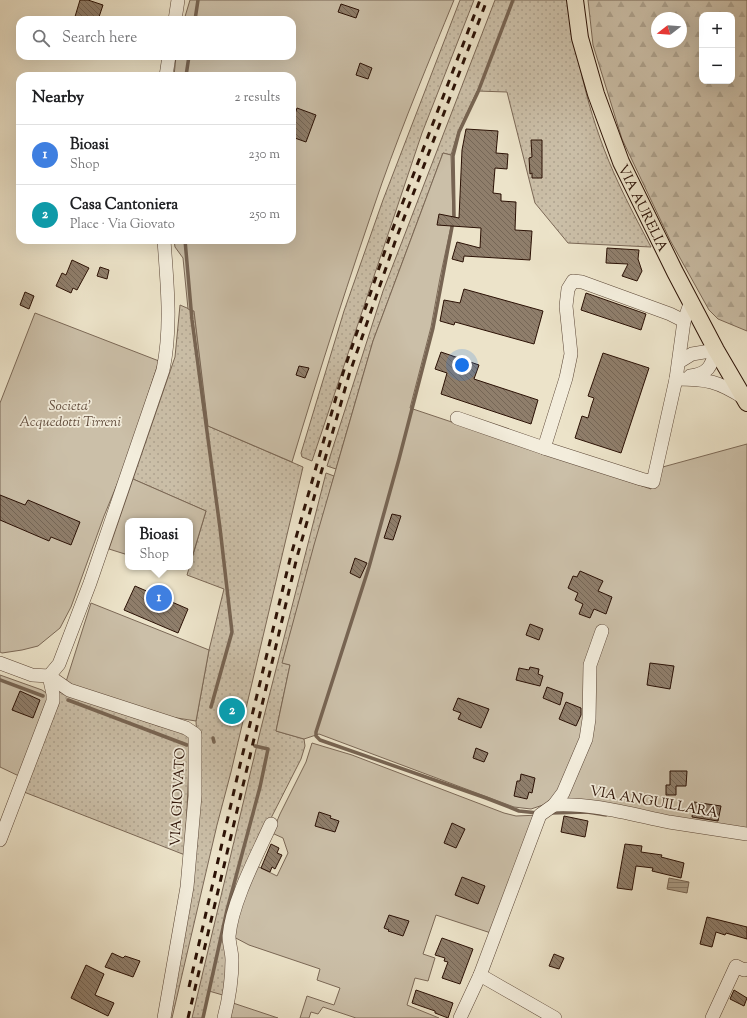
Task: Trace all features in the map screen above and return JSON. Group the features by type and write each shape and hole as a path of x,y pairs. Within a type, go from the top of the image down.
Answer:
{"main road":[{"name":"VIA AURELIA","path":"575,0 580,38 596,94 621,162 645,214 716,350 746,401"}],"street":[{"path":"176,16 178,0"},
{"path":"167,72 168,60"},
{"path":"49,676 59,664 71,635 113,519 163,370 167,350 169,320 164,244"},
{"path":"544,448 566,378 571,354 566,306 568,290 573,281 582,282 670,314 684,321"},
{"path":"457,418 544,448 653,482 676,378 684,321 691,301"},
{"path":"676,378 699,375 706,371 712,364 716,350 692,354 679,362"},
{"path":"676,378 712,381 729,389 746,401"},
{"path":"460,1018 480,975 488,949 540,815 554,804 563,793 586,739 589,719 590,665 602,631"},
{"path":"0,663 32,675 49,676"},
{"path":"0,840 53,701 49,676"},
{"name":"VIA GIOVATO","path":"49,676 68,690 186,728 195,734 195,796 187,887 164,1018"},
{"name":"VIA ANGUILLARA","path":"554,804 594,806 669,822 747,834"},
{"path":"224,1018 232,981 232,958 229,936 234,911 248,873 271,824"},
{"path":"712,1018 736,966 747,970"},
{"path":"480,975 554,1018"}],"green space":[{"path":"190,0 454,0 382,183 358,252 292,462 208,426 194,311 188,309 183,258 175,244 296,244 296,72 174,72 176,60 296,60 296,16 185,16"},
{"path":"460,0 474,0 422,133 312,461 302,457 301,453 344,311 383,200"},
{"path":"495,0 570,0 576,47 586,93 600,138 618,182 651,247 568,243 535,203 507,92 477,91 458,132 451,155 443,153 373,341 336,469 327,466 383,291"},
{"path":"588,0 747,0 747,331 718,319 709,310 670,240 622,139 593,45"},
{"path":"443,153 451,155 453,217 431,327 410,408 651,489 659,468 747,444 747,832 549,803 531,809 514,807 319,734 304,739 276,731 290,665 282,663 314,545 373,341"},
{"path":"180,305 194,311 208,426 303,467 172,1018 167,1018 199,778 196,721 209,650 224,589 187,575 188,570 193,570 193,555 206,511 133,479 175,357"},
{"name":"Societa' Acquedotti Tirreni","path":"35,313 159,361 125,465 104,516 71,607 60,628 38,646 2,653 0,652 0,403"},
{"path":"326,473 334,476 283,663 290,665 276,731 304,739 305,746 301,759 268,824 231,910 226,996 209,991 203,1018 192,1018 261,728"},
{"path":"133,479 206,511 193,554 193,518 125,518 125,554 109,549"},
{"path":"91,603 209,650 196,721 158,715 65,685"},
{"path":"0,675 42,690 48,694 50,701 21,777 0,767"},
{"path":"60,692 159,726 186,732 190,740 185,855 24,792"},
{"path":"312,743 352,755 504,813 516,816 540,815 494,934 436,915 423,954 435,958 428,981 415,978 407,1005 439,1018 356,1018 323,1007 318,1014 311,1012 309,1018 300,1018 307,996 334,1005 340,988 317,980 320,969 249,945 232,936 236,918 257,866 277,876 288,853 283,838 272,833 306,762"},
{"path":"230,1002 278,1018 226,1018"}],"shaded area":[{"path":"669,878 689,882 687,893 667,889"}],"building":[{"path":"80,0 88,0 103,5 99,16 75,16"},
{"path":"341,4 359,10 356,18 338,12"},
{"path":"360,63 372,68 368,79 356,75"},
{"path":"297,108 316,115 306,142 296,138"},
{"path":"466,129 498,131 496,153 508,154 507,169 495,168 493,193 501,194 501,201 516,202 515,230 532,231 530,260 464,256 463,262 452,259 457,242 480,248 481,228 437,225 439,214 459,218 462,150"},
{"path":"531,140 542,140 542,178 532,178 532,173 530,174 529,158 532,157"},
{"path":"607,248 639,250 638,259 642,271 637,281 622,276 628,264 606,263"},
{"path":"72,260 89,268 77,290 73,288 71,293 56,286 62,273 66,275"},
{"path":"100,267 109,270 107,279 97,276"},
{"path":"464,289 543,311 534,344 455,322 454,325 440,321 444,300 460,303"},
{"path":"25,292 34,296 29,309 20,305"},
{"path":"586,293 646,314 641,330 581,310"},
{"path":"441,352 479,365 474,379 538,400 531,424 441,394 447,373 435,369"},
{"path":"603,353 649,368 621,453 575,438 582,416 588,418 594,398 588,396"},
{"path":"299,366 309,368 305,378 296,375"},
{"path":"0,495 25,505 28,500 80,522 71,545 51,537 49,541 0,520"},
{"path":"392,514 401,516 393,540 384,538"},
{"path":"355,558 367,563 360,578 350,573"},
{"path":"580,571 603,581 598,591 612,597 606,614 594,609 590,618 579,614 583,604 575,600 578,593 568,588 573,576 577,577"},
{"path":"135,586 188,609 178,633 124,610"},
{"path":"530,624 543,629 539,640 526,635"},
{"path":"650,663 674,666 670,689 647,685"},
{"path":"530,667 539,669 538,674 543,676 540,686 516,680 519,668 529,670"},
{"path":"547,687 563,693 560,705 543,698"},
{"path":"20,691 40,700 33,718 12,710"},
{"path":"458,698 489,709 481,728 458,719 461,713 453,710"},
{"path":"227,700 236,700 236,717 227,717"},
{"path":"566,702 581,708 581,715 576,726 559,719"},
{"path":"476,748 488,753 484,762 473,758"},
{"path":"670,771 687,771 686,786 676,786 676,795 666,795 666,785 670,785"},
{"path":"521,774 535,778 532,793 529,792 527,799 514,796 517,781 520,781"},
{"path":"694,802 721,806 718,821 692,817"},
{"path":"319,812 331,816 330,818 339,821 335,832 315,826"},
{"path":"564,816 588,821 585,837 561,832"},
{"path":"452,823 465,829 456,848 444,843"},
{"path":"271,844 279,848 277,853 282,855 275,869 272,867 270,872 261,868"},
{"path":"625,844 642,846 641,852 662,855 661,857 684,863 681,878 652,871 653,868 636,866 632,890 617,888"},
{"path":"462,877 485,886 478,904 455,895"},
{"path":"389,915 409,921 403,936 388,931 389,930 384,928"},
{"path":"707,917 747,927 747,939 726,933 725,935 716,932 712,947 700,944"},
{"path":"442,938 473,949 460,984 442,978 448,962 444,961 445,958 435,955"},
{"path":"112,953 123,958 125,956 140,961 133,977 105,967"},
{"path":"554,954 564,958 559,969 549,966"},
{"path":"86,965 104,974 95,995 114,1003 108,1016 71,998"},
{"path":"416,990 453,1003 448,1018 435,1013 435,1011 412,1003"},
{"path":"734,990 747,998 744,1006 730,999"}],"waterway":[{"path":"196,16 198,0"},
{"path":"513,0 478,92 459,132 453,156 454,216 433,328 369,567 316,736 320,740 519,811 538,813"},
{"path":"187,72 188,60"},
{"path":"185,244 192,320 220,528 232,632 211,707"},
{"path":"0,680 43,696"},
{"path":"68,700 187,745"},
{"path":"213,738 214,742"},
{"path":"203,1018 227,910 260,787 268,749 255,746"},
{"path":"550,813 587,812 606,815"}],"railway":[{"path":"189,987 240,765 291,555 343,373 390,236 480,0"},
{"path":"188,1018 297,557 349,375 396,239 487,0"}],"place":[{"name":"Bioasi","path":"159,598"},
{"name":"Casa Cantoniera","path":"232,711"}]}
